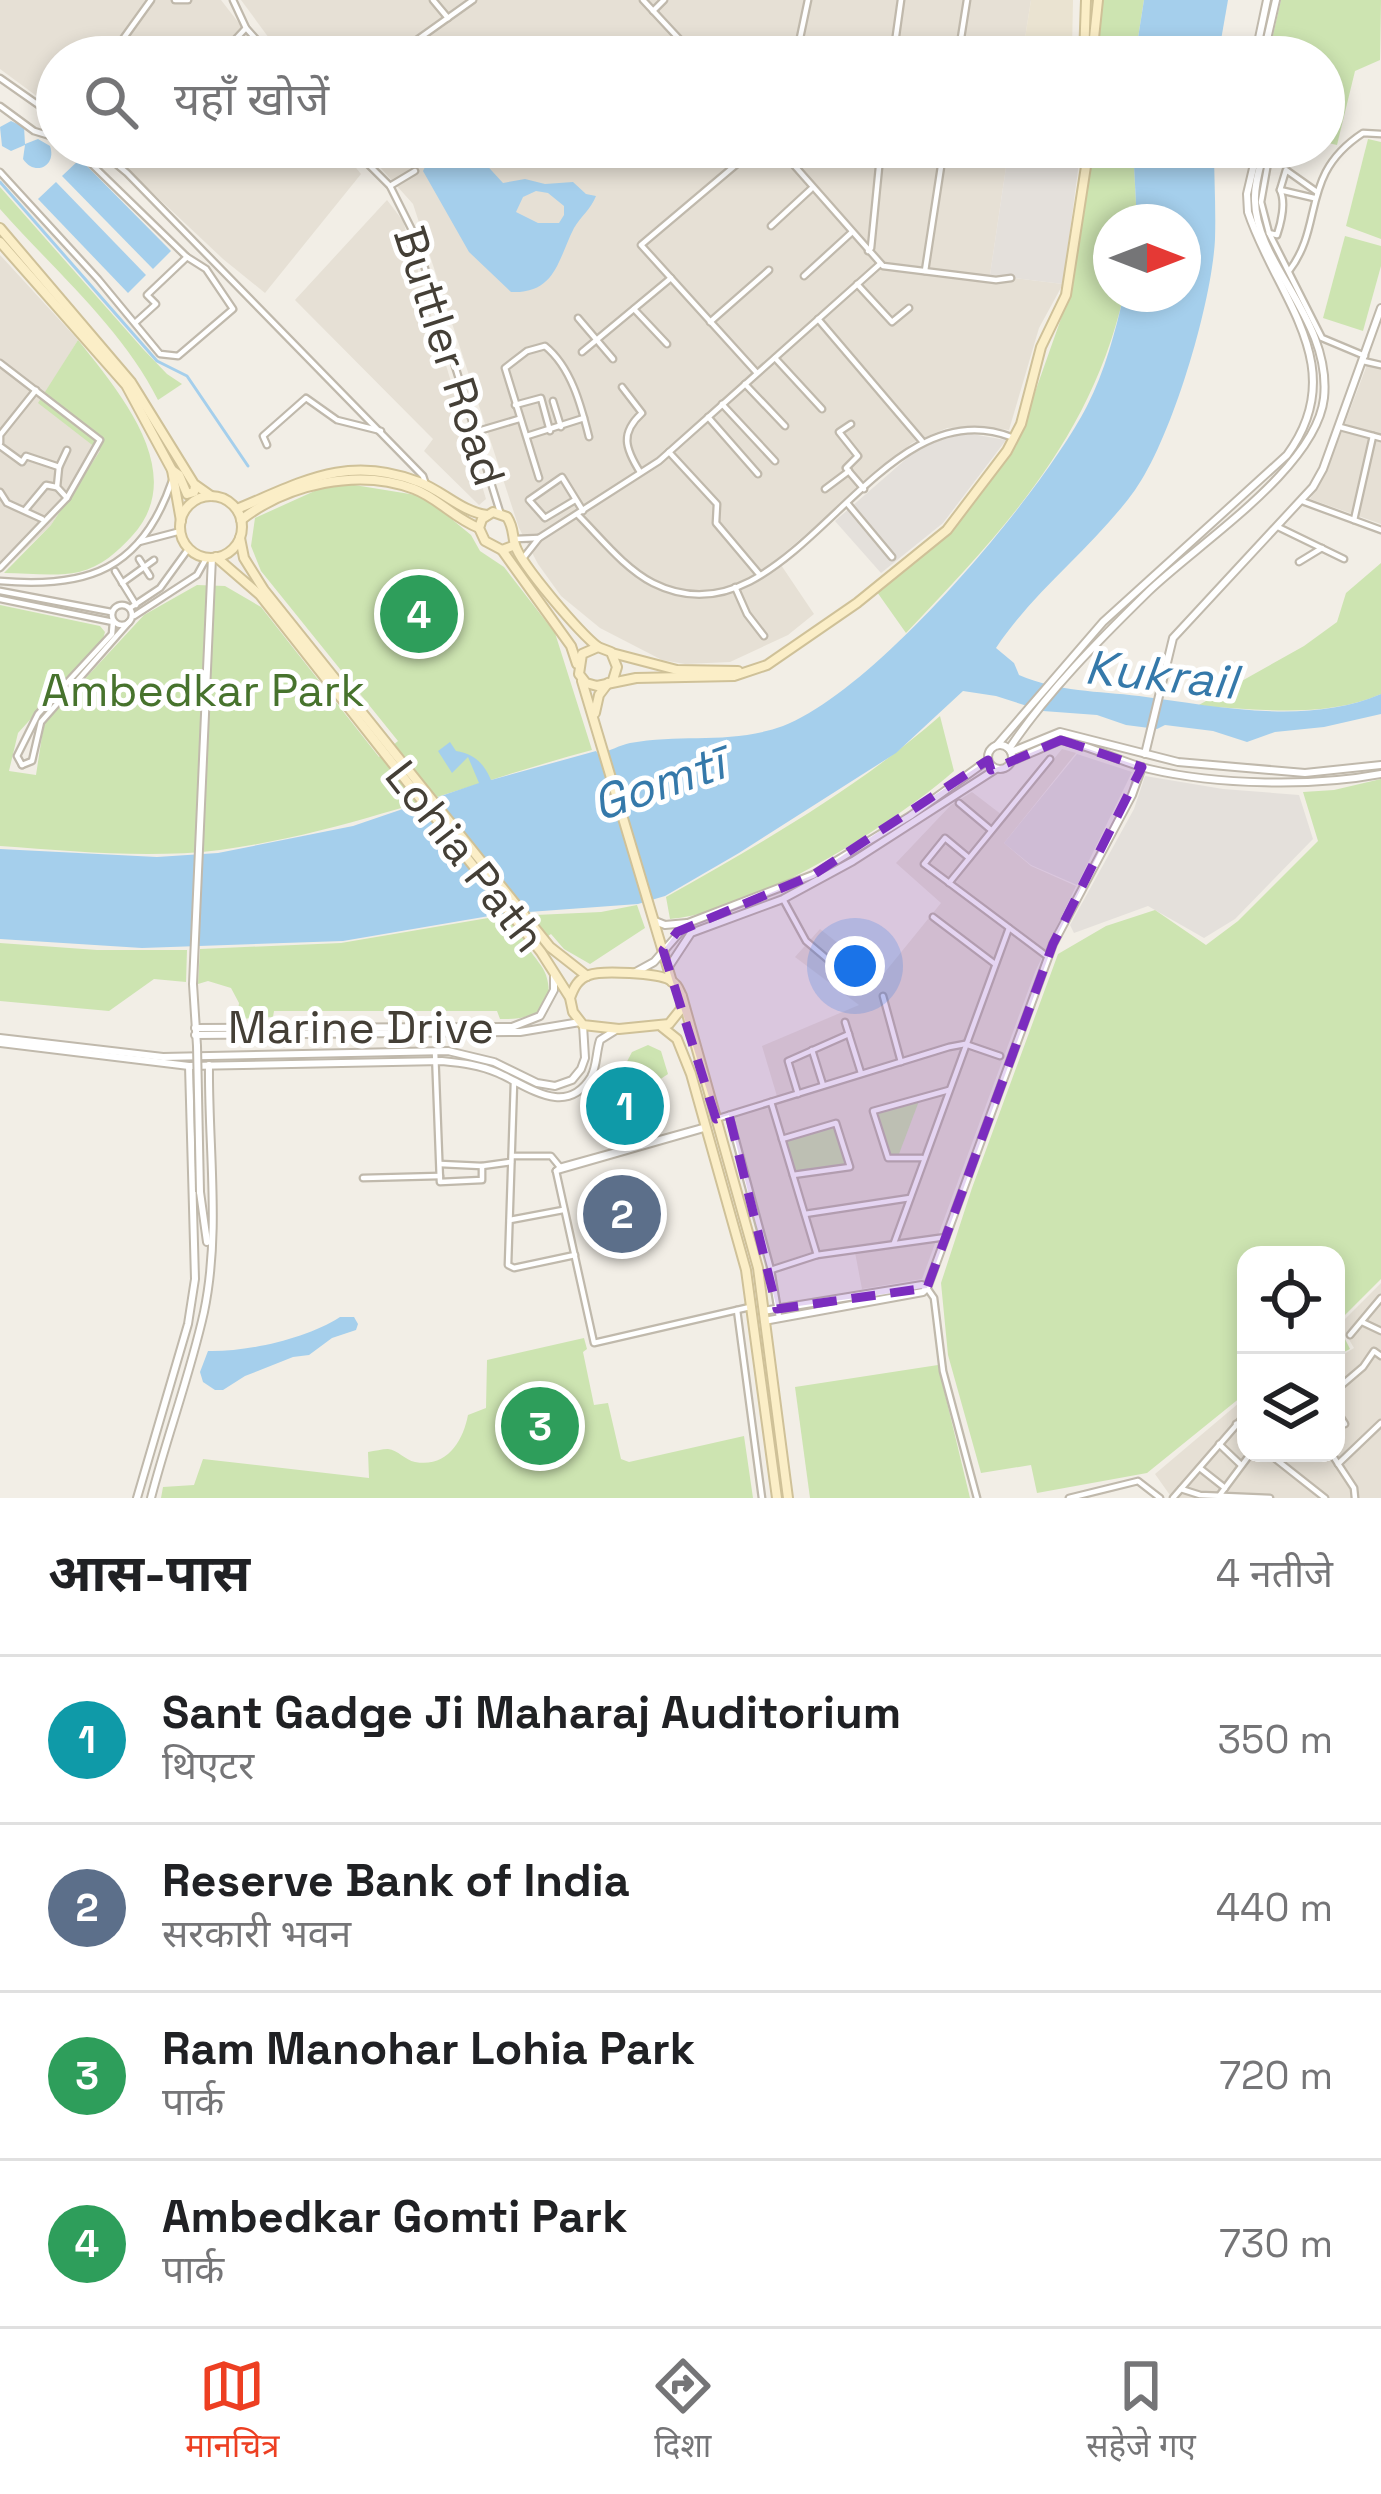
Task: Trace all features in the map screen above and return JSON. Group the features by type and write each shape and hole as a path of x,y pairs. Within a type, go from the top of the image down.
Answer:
{"main road":[{"path":"1086,0 1088,36"},
{"path":"1092,36 1098,0"},
{"path":"237,509 312,475 341,470 373,470 426,484 470,512 500,512 510,519 524,557 573,624 598,647 677,670 740,671 766,665 793,650 947,530 1014,438 1042,347 1066,295 1086,168"},
{"path":"0,228 131,382 194,484 237,509 242,520 240,538 230,551 211,557 189,548 173,473 126,385 0,242"},
{"path":"173,473 179,475 187,494 194,492 194,484"},
{"path":"242,520 309,487 360,480 414,489 479,528 485,541 502,550 571,646 672,982 682,996 710,1123"},
{"path":"181,526 195,500 211,496"},
{"path":"479,528 487,515"},
{"name":"Lohia Path","path":"240,538 244,558 265,590 546,950 581,1023"},
{"path":"502,550 516,542"},
{"name":"Lohia Path","path":"211,557 260,596 400,764"},
{"path":"579,670 586,650 598,647"},
{"path":"595,720 599,695 617,668 611,652"},
{"path":"579,670 591,685 734,676 740,671"},
{"name":"Lohia Path","path":"546,950 586,976"},
{"path":"570,998 586,976 630,974 672,982"},
{"path":"581,1023 619,1029 662,1027 678,1015 682,996"},
{"path":"662,1027 677,1039 716,1136 758,1268 788,1498"},
{"path":"716,1136 746,1270 777,1498"}],"street":[{"path":"125,36 151,0"},
{"path":"175,0 188,0"},
{"path":"233,0 253,36"},
{"path":"433,0 448,18"},
{"path":"423,36 473,0"},
{"path":"643,0 676,36"},
{"path":"653,11 664,0"},
{"path":"800,36 808,0"},
{"path":"896,36 901,0"},
{"path":"961,36 967,0"},
{"path":"1263,36 1272,0"},
{"path":"239,36 246,28"},
{"path":"0,78 36,103"},
{"path":"0,106 36,132"},
{"path":"1345,146 1363,133 1381,134"},
{"path":"0,172 160,354 178,356 232,309 206,269 187,257 96,168"},
{"path":"122,168 381,431 426,484"},
{"name":"Buttler Road","path":"372,168 390,186 415,236 500,512"},
{"path":"733,168 641,245 757,373"},
{"path":"796,168 880,264 1011,278"},
{"path":"868,251 879,168"},
{"path":"925,272 941,168"},
{"path":"996,769 988,760 989,751 1103,622 1136,598 1287,455 1304,433 1315,391 1305,338 1248,212 1247,194 1255,168"},
{"path":"1267,168 1261,202 1268,233 1322,338 1381,365"},
{"path":"1289,271 1329,168"},
{"path":"1277,235 1286,170 1316,195"},
{"path":"390,186 415,171"},
{"path":"771,226 813,188"},
{"path":"1280,190 1316,195"},
{"path":"804,276 851,232"},
{"path":"1268,233 1287,239"},
{"path":"135,323 156,304 147,295 187,257"},
{"path":"516,542 539,538 669,452 880,264"},
{"path":"710,322 769,270"},
{"path":"582,352 671,278"},
{"path":"857,284 892,322 909,308"},
{"path":"1146,752 1173,638 1278,527 1323,469 1381,308"},
{"path":"634,309 667,344"},
{"path":"578,318 613,359"},
{"path":"818,319 922,441"},
{"path":"539,478 505,368 527,351 545,346 559,357 589,437"},
{"path":"775,358 822,409"},
{"path":"0,568 68,498 100,440 2,368"},
{"path":"745,384 785,426"},
{"path":"622,387 642,413 628,425 626,436 626,449 640,473"},
{"path":"36,391 1,434 0,445 22,462 26,456 59,467"},
{"path":"267,445 263,436 268,428 306,398 337,420 381,431"},
{"path":"515,405 541,398 550,431"},
{"path":"553,400 561,427"},
{"path":"722,404 775,461"},
{"path":"708,417 758,474"},
{"path":"525,436 584,418"},
{"path":"475,433 519,419"},
{"path":"851,424 839,432 858,456 846,468 864,489"},
{"path":"1339,427 1377,437 1354,520"},
{"path":"575,500 544,518 529,500 562,477 578,497 581,513 648,581 668,590 694,593 735,587 761,575 922,441 967,429 1014,438"},
{"path":"56,487 67,450"},
{"path":"669,452 717,505 716,523 761,575"},
{"path":"826,489 849,471"},
{"path":"0,581 87,577 118,563 140,542 166,500 173,473"},
{"path":"0,492 21,511 46,485 68,498"},
{"path":"1301,500 1381,530"},
{"path":"0,510 8,503"},
{"path":"847,503 892,557"},
{"path":"26,509 45,520"},
{"path":"140,542 181,526"},
{"path":"1278,527 1344,559"},
{"path":"524,557 539,538"},
{"path":"0,595 111,612 133,606 160,589 189,548"},
{"path":"1299,562 1322,548"},
{"path":"111,612 112,634 98,654 40,722 32,761 22,765 17,756 28,727 98,654 132,620 197,575 211,557"},
{"path":"209,1264 200,1192 193,984 211,557"},
{"path":"139,559 150,576"},
{"path":"122,583 154,560"},
{"path":"128,565 134,575"},
{"path":"115,571 133,606 132,620"},
{"path":"735,587 764,637"},
{"path":"0,595 113,622 132,620"},
{"path":"668,968 691,933 783,899 904,831 996,769 1006,768 1010,754 1136,598"},
{"path":"997,746 1010,754 1061,740 1124,754 1146,752 1168,760 1305,773 1381,769"},
{"path":"1124,754 1142,767 1165,772 1285,782 1335,782 1381,769"},
{"path":"949,883 1051,759"},
{"path":"656,920 675,926 688,923 813,874 910,816 988,760"},
{"path":"1165,772 1168,760"},
{"path":"764,1316 921,1293 927,1288 1048,957 1142,767"},
{"path":"959,803 992,831"},
{"path":"969,859 945,838 923,864 1048,957"},
{"path":"783,899 806,941 863,990"},
{"path":"933,917 995,964"},
{"path":"630,974 654,962 688,923"},
{"path":"894,1243 1009,928"},
{"name":"Marine Drive","path":"196,1032 512,1027 540,1016 549,1004 554,990 551,964"},
{"path":"883,996 901,1062"},
{"path":"845,1022 861,1074"},
{"name":"Marine Drive","path":"0,1041 188,1056 435,1051 472,1055 537,1083 562,1085 584,1063 581,1023 520,1032 196,1032"},
{"name":"Marine Drive","path":"0,1041 189,1066 436,1061 481,1067 546,1097 572,1094 592,1076 600,1040 619,1029"},
{"path":"797,1094 788,1061 849,1034"},
{"path":"558,1169 965,1045 1000,1056"},
{"path":"812,1050 824,1086"},
{"path":"435,1051 440,1182 482,1180 482,1166"},
{"path":"151,1498 204,1312 213,1214 209,1055"},
{"path":"137,1498 192,1303 196,1214 188,1056"},
{"path":"514,1082 508,1265 514,1268 575,1256"},
{"path":"924,1158 888,1159 873,1112 949,1090"},
{"path":"771,1102 818,1255"},
{"path":"729,1115 778,1313"},
{"path":"782,1139 836,1123 850,1167 793,1175"},
{"path":"440,1164 482,1166 551,1156 558,1169 594,1343 752,1306"},
{"path":"363,1178 440,1175"},
{"path":"196,1214 200,1192"},
{"path":"805,1214 910,1198"},
{"path":"510,1220 565,1210"},
{"path":"771,1270 818,1255 946,1237"},
{"path":"927,1288 934,1298 943,1371 977,1498"},
{"path":"1350,1335 1381,1298"},
{"path":"737,1310 762,1498"},
{"path":"1362,1322 1381,1331"},
{"path":"1345,1382 1374,1351 1381,1356"},
{"path":"1355,1498 1338,1464 1381,1423"},
{"path":"1177,1495 1236,1424"},
{"path":"1219,1444 1242,1466"},
{"path":"1219,1496 1245,1462"},
{"path":"1279,1462 1325,1498"},
{"path":"1199,1468 1225,1488"},
{"path":"1069,1498 1138,1481 1160,1498"},
{"path":"1177,1495 1270,1498"}],"highlighted area":[{"path":"1061,740 1142,767 1053,944 927,1288 777,1309 729,1115 716,1119 663,950 677,932 813,875 988,760 991,770"}],"shaded area":[{"path":"0,0 221,0 249,36 36,36 36,96 0,69"},
{"path":"241,0 1031,0 1025,36 268,36"},
{"path":"1031,0 1073,0 1072,36 1025,36"},
{"path":"126,168 356,168 361,174 265,293"},
{"path":"381,168 1006,168 990,275 1063,284 1039,328 1009,430 947,428 912,443 777,559 814,614 788,635 730,662 685,664 662,660 600,628 561,596 538,564 519,528 413,204"},
{"path":"1006,168 1078,168 1063,284 990,275"},
{"path":"387,200 403,221 486,499 479,505 424,451 433,439 295,300"},
{"path":"0,255 78,340 39,403 101,451 51,525 0,573"},
{"path":"1367,365 1381,369 1381,524 1310,499 1326,473"},
{"path":"966,433 1006,440 943,523 881,573 835,521 921,446"},
{"path":"1062,749 1076,753 1004,843 1031,866 1076,886 1035,972 922,1279 862,1289 854,1247 812,1252 773,1265 731,1118 779,1103 762,1046 859,1005 795,957 820,929 881,977 941,903 896,863 951,805 972,792 1006,818"},
{"path":"1077,754 1132,772 1077,885 1031,865 1004,843"},
{"path":"1145,776 1299,795 1313,839 1235,919 1204,938 1148,906 1074,933 1070,925 1134,809"},
{"path":"1381,1283 1381,1498 1172,1498 1155,1474 1237,1405 1237,1462 1345,1462 1345,1354 1354,1348 1345,1333 1345,1319"}],"green space":[{"path":"1099,0 1144,0 1138,36 1096,36"},
{"path":"1281,0 1381,0 1380,60 1355,71 1345,112 1345,36 1273,36"},
{"path":"1368,139 1381,142 1381,239 1346,226"},
{"path":"1089,168 1134,168 1136,204 1093,204 1093,312 1119,312 1090,393 1067,437 1010,518 906,633 877,592 952,530 1016,446 1069,296"},
{"path":"0,187 143,349 182,384 158,400 126,348 0,209"},
{"path":"1345,236 1381,246 1381,266 1363,331 1323,318"},
{"path":"78,340 142,434 154,486 148,512 132,536 95,566 61,574 4,573 51,525 100,451 38,403"},
{"name":"Ambedkar Park","path":"348,484 416,495 437,507 471,535 480,551 504,567 555,633 592,750 361,820 220,850 138,854 0,846 0,605 100,626 105,632 18,733 9,771 36,775 44,723 144,615 197,585 225,586 261,607 379,757 398,741 261,571 251,546 255,518 319,489"},
{"path":"1381,563 1381,694 1314,710 1197,706 1304,646 1337,622 1346,593"},
{"path":"940,716 954,771 927,793 859,840 780,884 704,913 670,919 666,897 842,791"},
{"path":"1381,779 1381,1279 1345,1315 1345,1246 1237,1246 1237,1400 1147,1473 1037,1493 1031,1465 981,1473 948,1355 941,1283 1058,954 1106,926 1155,910 1206,945 1238,921 1318,841 1303,792"},
{"path":"637,905 645,928 590,964 564,949 551,934 529,949 546,975 548,998 538,1012 521,1018 500,1019 497,1011 274,1011 273,1017 237,1019 239,1003 231,988 208,981 198,984 200,949 341,943 494,917 601,912"},
{"path":"0,943 187,950 186,982 154,979 109,1011 0,1001"},
{"path":"648,1045 661,1051 668,1074 637,1095 634,1084 620,1075 632,1052"},
{"path":"919,1101 899,1154 890,1155 877,1114"},
{"path":"834,1126 847,1165 796,1172 786,1141"},
{"path":"584,1338 594,1405 608,1403 621,1459 629,1462 744,1436 753,1498 161,1498 163,1487 194,1485 203,1459 369,1478 368,1452 388,1449 415,1462 436,1461 457,1443 468,1415 486,1408 487,1360"},
{"path":"938,1365 970,1498 810,1498 795,1387"}],"water":[{"path":"1144,0 1228,0 1222,36 1138,36"},
{"path":"11,121 24,127 25,144 36,140 36,168 23,159 25,145 11,151 2,146 0,127"},
{"path":"70,168 89,168 171,251 153,269 62,176"},
{"path":"424,168 489,168 503,183 525,179 545,184 573,182 596,196 553,272 538,287 511,292 469,252","holes":["536,191 548,193 564,206 559,223 538,223 516,212 523,197"]},
{"name":"Gomtī","path":"1134,168 1214,168 1215,239 1206,298 1163,438 1135,490 1028,606 996,648 1014,663 1019,675 1063,688 1261,711 1323,709 1381,694 1381,714 1275,732 1247,742 1213,731 1165,725 1157,729 1097,715 1043,711 963,691 896,753 739,853 665,896 638,904 501,914 343,941 142,948 0,939 0,849 157,857 218,853 353,826 479,783 468,757 452,773 438,751 450,742 456,751 478,760 491,780 630,743 763,732 821,706 908,633 995,537 1065,444 1109,352 1119,312 1201,312 1201,204 1136,204"},
{"path":"56,182 146,275 128,293 38,199"},
{"path":"340,1317 354,1317 356,1330 332,1338 309,1355 245,1376 223,1390 203,1382 200,1372 208,1351 276,1343"}],"waterway":[{"path":"0,182 157,361 187,376 248,466"}],"place":[{"name":"Ambedkar Gomti Park","path":"419,614"},
{"name":"Sant Gadge Ji Maharaj Auditorium","path":"625,1106"},
{"name":"Reserve Bank of India","path":"622,1214"},
{"name":"Ram Manohar Lohia Park","path":"540,1426"}],"water label":[{"name":"Kukrail","path":"1161,674"}]}
